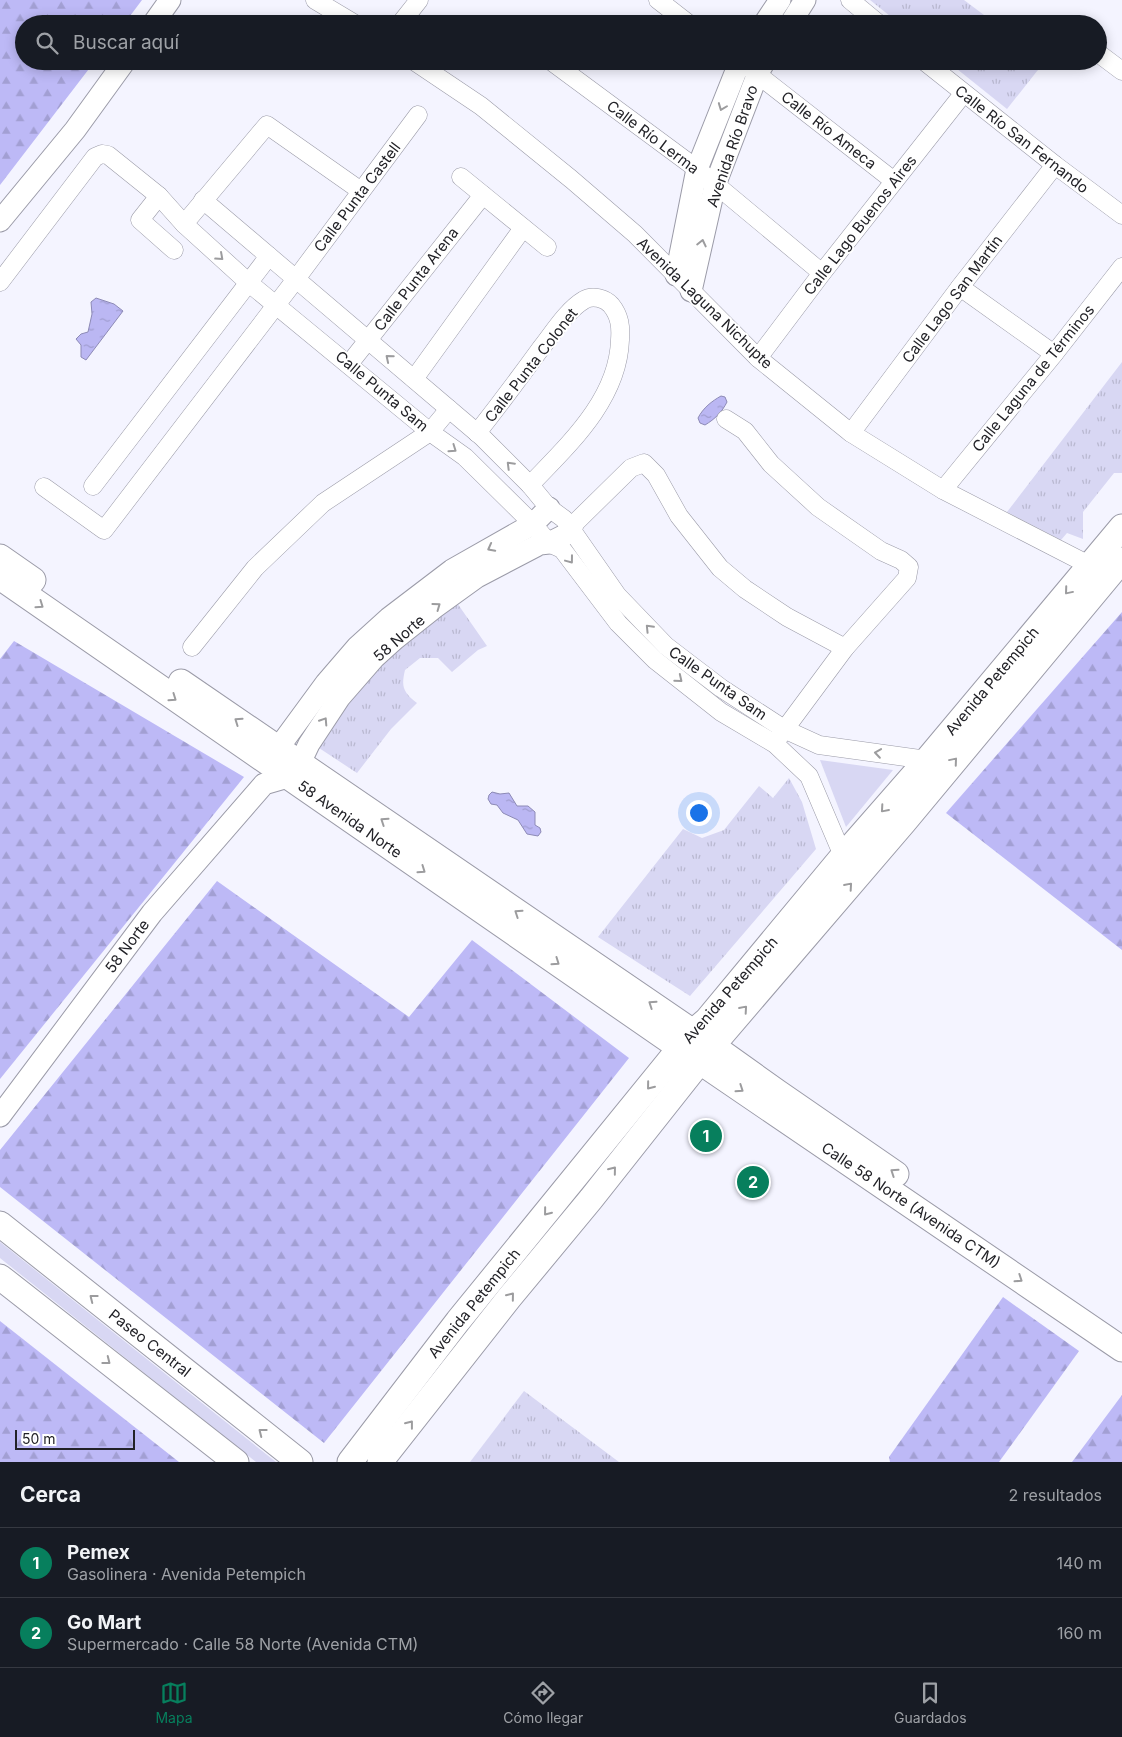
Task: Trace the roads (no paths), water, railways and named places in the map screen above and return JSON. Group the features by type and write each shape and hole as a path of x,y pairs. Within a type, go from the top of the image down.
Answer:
{"main road":[{"name":"Avenida Petempich","path":"380,1462 509,1298 591,1199 696,1047 708,1020 843,856 927,760 1122,527"},
{"path":"0,557 270,765"},
{"name":"Avenida Petempich","path":"350,1462 458,1321 696,1047 897,829 1122,560"},
{"path":"0,577 270,765"},
{"name":"58 Avenida Norte","path":"270,765 294,770 696,1047"},
{"name":"Calle 58 Norte (Avenida CTM)","path":"696,1047 792,1103 1122,1328"},
{"name":"Calle 58 Norte (Avenida CTM)","path":"696,1047 1122,1349"},
{"name":"Paseo Central","path":"0,1224 300,1462"},
{"path":"0,1277 236,1462"}],"street":[{"path":"159,15 170,0"},
{"path":"315,0 340,15"},
{"path":"407,15 419,0"},
{"path":"658,0 677,15"},
{"path":"770,15 780,0"},
{"path":"796,15 806,0"},
{"path":"850,0 868,15"},
{"path":"1107,60 1122,71"},
{"path":"0,221 75,130 118,70"},
{"name":"Avenida Laguna Nichupte","path":"427,70 481,106 572,179 635,234 758,358 851,433 944,490 1089,565"},
{"name":"Calle Río Lerma","path":"563,70 698,169 822,273"},
{"name":"Avenida Río Bravo","path":"676,275 698,169 736,70"},
{"name":"Avenida Río Bravo","path":"692,291 715,185 761,70"},
{"name":"Calle Río Ameca","path":"765,70 894,181"},
{"name":"Calle Río San Fernando","path":"935,70 963,94 1009,127 1055,165 1122,215"},
{"name":"Calle Lago Buenos Aires","path":"758,358 822,273 963,94"},
{"name":"Calle Punta Castell","path":"44,487 104,530 296,279 418,115"},
{"path":"184,224 267,125 361,192"},
{"name":"Calle Punta Sam","path":"0,282 96,157 102,154 108,156 159,196 184,224 249,283 430,432 465,457 533,524 549,543 562,549 618,623 654,660 721,712 779,736 819,745 927,760"},
{"name":"Calle Lago San Martín","path":"851,433 960,287 1055,165"},
{"path":"461,177 547,247"},
{"name":"Calle Punta Arena","path":"349,364 483,195"},
{"path":"159,196 140,220 174,250"},
{"name":"Calle Punta Sam","path":"203,200 477,433 530,485 549,508 564,519 571,532 617,595 666,646 779,736 809,776 843,856"},
{"path":"414,379 523,228"},
{"path":"93,486 269,256"},
{"name":"Calle Laguna de Términos","path":"944,490 1054,354 1122,266"},
{"path":"960,287 1054,354"},
{"name":"Calle Punta Colonet","path":"477,433 564,318 585,299 597,297 609,302 616,311 621,324 617,365 606,391 587,422 530,485"},
{"path":"192,647 255,568 323,504 430,432 450,409"},
{"name":"Calle Punta Sam","path":"726,419 745,431 771,464 818,507 881,551 901,560 909,567 906,578 845,648 779,736"},
{"path":"571,532 576,522 631,468 644,463 656,475 680,516 720,568 745,589 787,617 845,648"},
{"name":"58 Norte","path":"294,770 389,618 452,570 533,524 549,508"},
{"name":"58 Norte","path":"0,1116 152,913 270,765 326,683 366,652 434,608 477,577 540,544 549,543 571,532"},
{"path":"270,765 294,770"}],"water":[{"path":"96,298 114,304 123,311 86,360 81,357 81,345 76,339 81,334 88,332 92,314 91,302"},
{"path":"721,396 725,397 727,402 720,412 705,425 700,423 698,418 702,411"},
{"path":"492,792 500,794 509,793 517,806 528,806 535,812 535,825 540,828 541,832 538,836 527,834 518,820 503,813 497,805 491,804 488,799"}],"place":[{"name":"Pemex","path":"706,1136"},
{"name":"Go Mart","path":"753,1182"}]}
